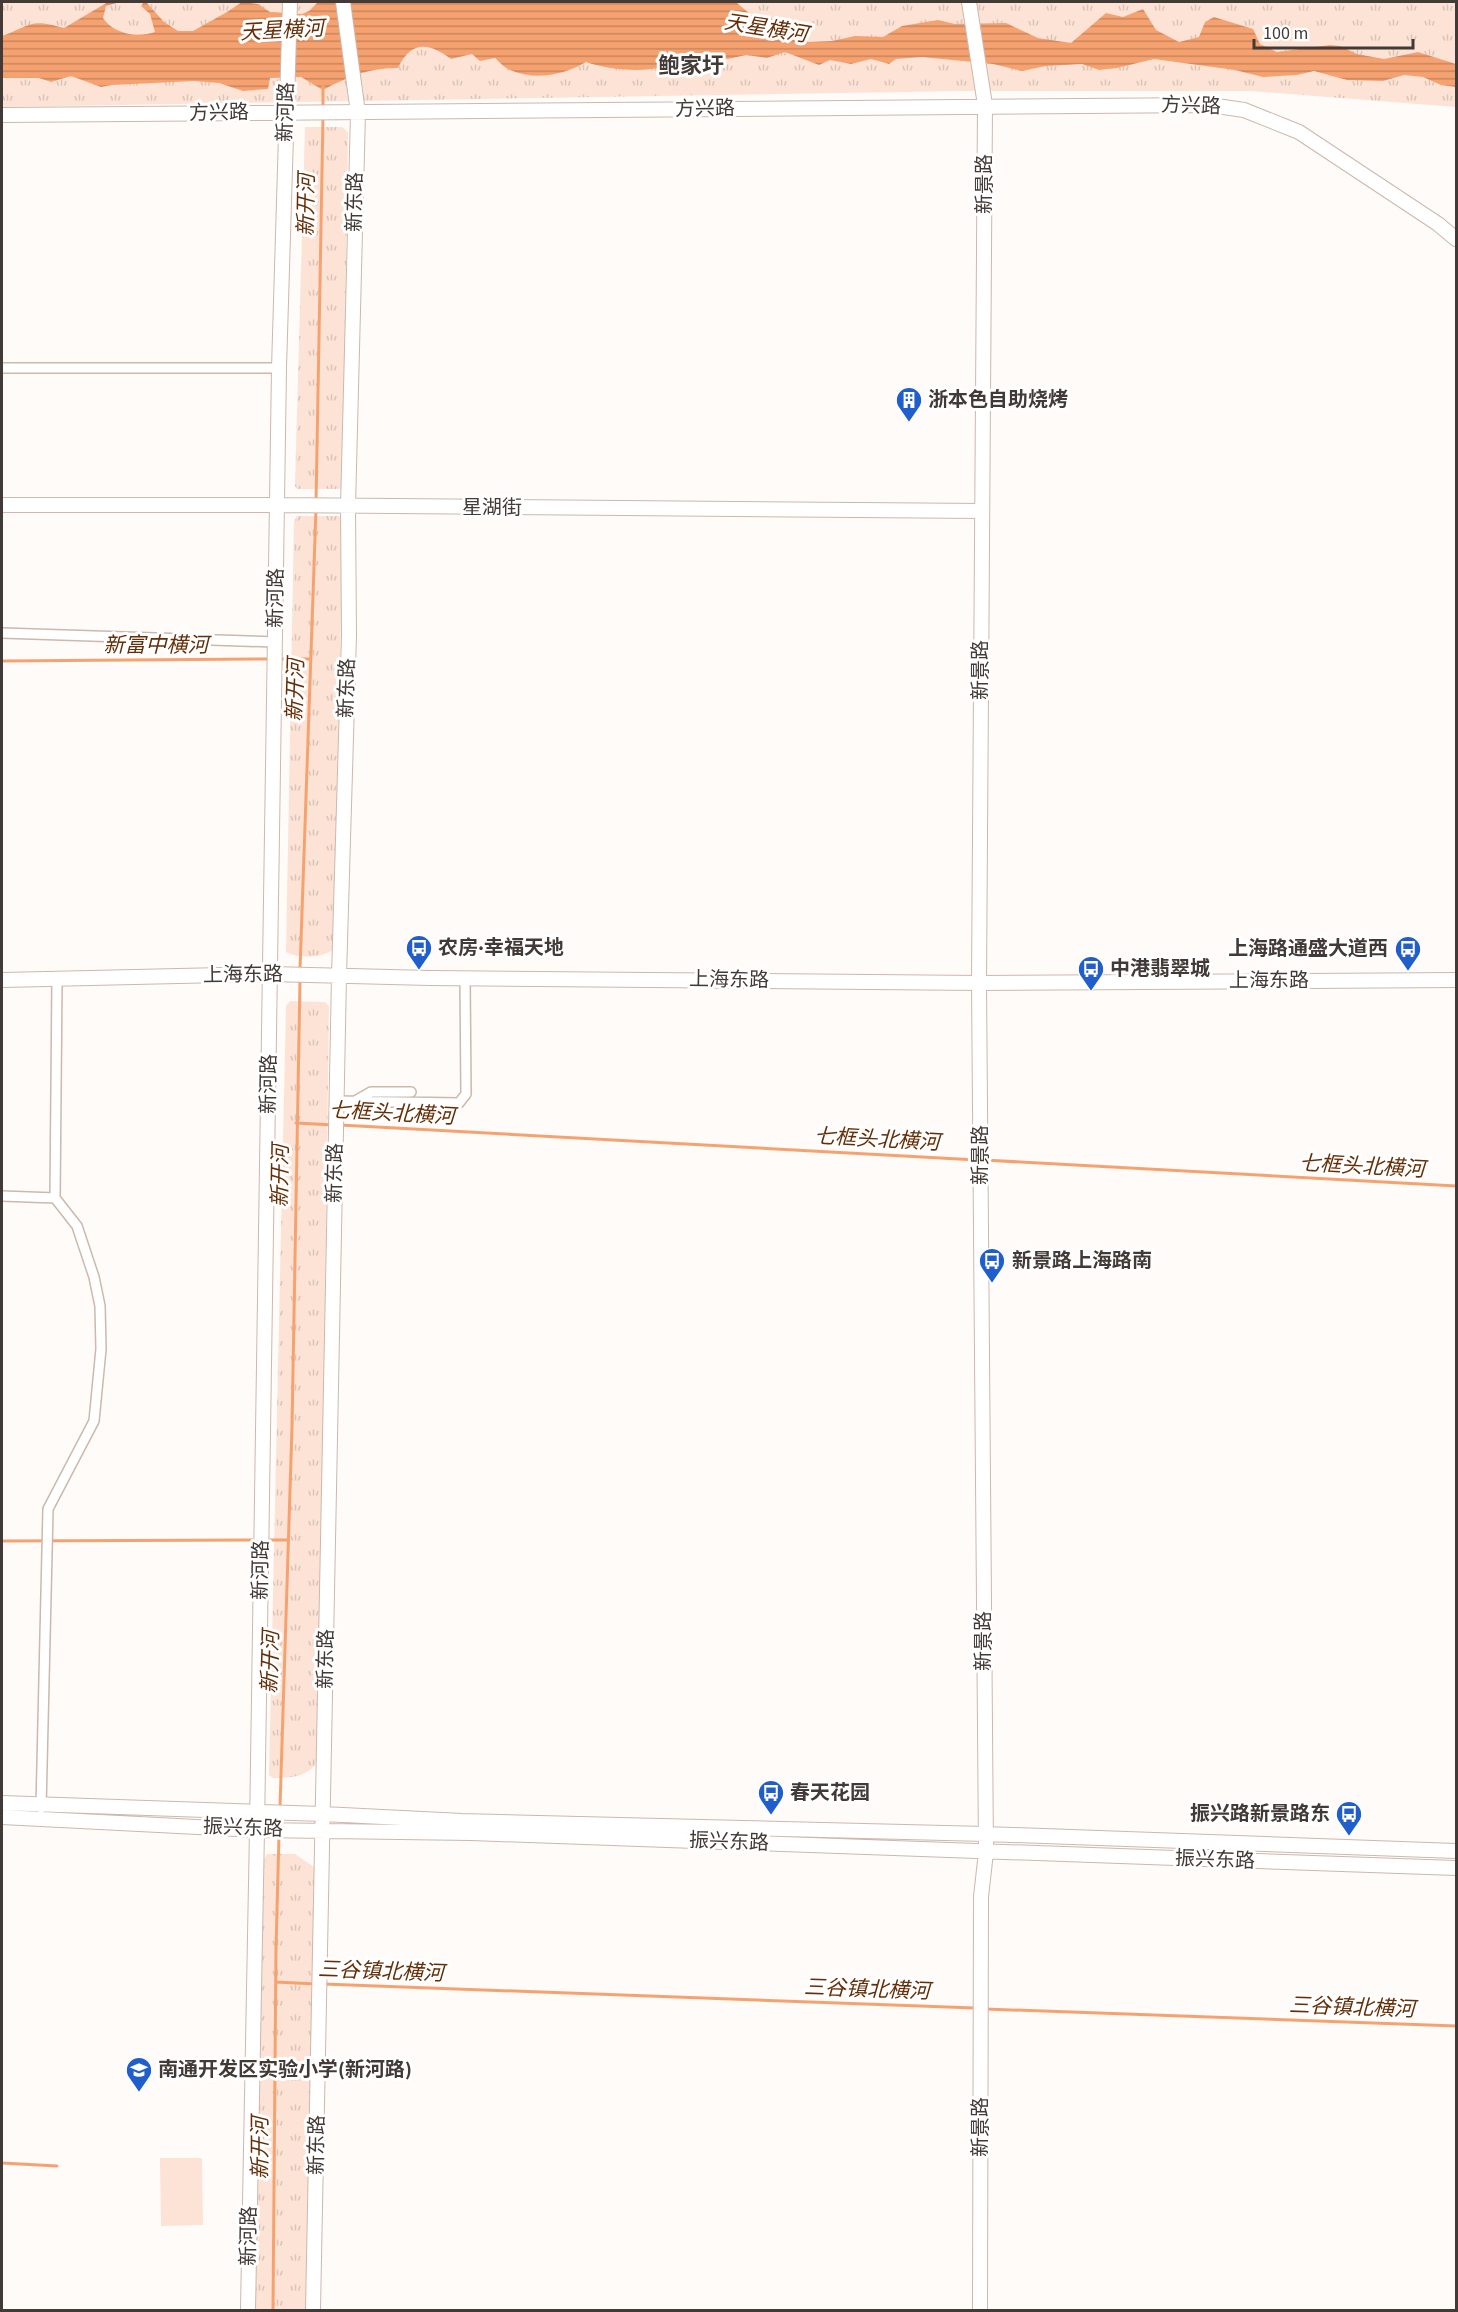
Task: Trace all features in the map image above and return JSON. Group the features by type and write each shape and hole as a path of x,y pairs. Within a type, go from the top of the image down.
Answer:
{"street":[{"name":"新河路","path":"248,2310 257,1830 263,1813 261,1549 279,368 290,2"},
{"name":"新东路","path":"313,2310 339,976 349,635 348,507 357,114 342,2"},
{"name":"新景路","path":"969,2 985,105 980,983 986,1852 981,1897 981,2310"},
{"name":"方兴路","path":"2,115 286,112 357,114 985,105 1210,105 1244,110 1299,132 1438,224 1456,239"},
{"path":"2,368 279,368"},
{"name":"星湖街","path":"2,506 302,505 982,511"},
{"path":"2,633 275,648"},
{"name":"上海东路","path":"2,980 292,974 980,983 1456,980"},
{"path":"337,1105 355,1101 459,1103 466,1094 465,977"},
{"path":"40,1818 48,1509 94,1421 101,1349 100,1306 94,1277 77,1226 55,1197 57,980"},
{"path":"355,1101 371,1092 411,1092"},
{"path":"2,1196 55,1197"},
{"name":"振兴东路","path":"2,1803 462,1821 986,1834 1456,1851"},
{"name":"振兴东路","path":"2,1817 257,1830 471,1833 1456,1868"}],"green space":[{"path":"2,2 1456,2 1456,107 1251,91 965,91 2,107"},
{"path":"305,127 342,127 348,132 343,487 340,489 297,489 295,486"},
{"path":"297,516 339,516 343,519 334,949 324,954 310,956 297,956 286,952 294,522"},
{"path":"290,1001 325,1002 329,1006 319,1760 305,1773 287,1778 273,1778 269,1775 286,1006"},
{"path":"267,1854 295,1854 317,1869 306,2310 255,2310 261,1864"},
{"path":"160,2158 202,2158 203,2225 161,2226"}],"water":[{"name":"天星横河","path":"108,2 120,2 106,6 103,18 119,31 140,35 155,32 150,14 141,6 144,2 164,22 178,31 193,31 242,2 258,4 270,12 302,14 318,2 736,2 751,15 770,16 779,29 796,29 808,42 832,41 855,36 883,37 902,26 938,20 955,24 1006,23 1038,38 1071,43 1106,13 1123,17 1143,9 1156,30 1179,42 1199,37 1205,22 1214,17 1253,29 1260,44 1277,52 1330,45 1340,46 1357,54 1384,59 1418,52 1456,64 1456,87 1441,85 1423,77 1404,75 1383,81 1347,80 1314,71 1297,75 1263,77 1235,70 1154,59 1099,70 1082,64 1046,66 1022,71 993,64 922,57 896,59 889,64 871,59 851,64 830,60 819,65 785,52 767,58 746,55 728,59 691,53 669,66 640,70 611,68 586,62 559,73 539,76 510,70 495,58 480,61 472,54 451,59 428,47 414,49 403,59 398,68 378,69 359,74 323,90 301,77 270,78 268,89 243,91 219,83 194,81 101,87 71,76 51,82 39,78 2,78 2,36 37,23 64,28"}],"waterway":[{"name":"新开河","path":"323,86 323,107"},
{"name":"新开河","path":"316,503 323,116"},
{"name":"新开河","path":"300,970 316,509"},
{"name":"新富中横河","path":"2,661 270,659"},
{"name":"新富中横河","path":"279,659 311,659"},
{"name":"新开河","path":"280,1807 292,1427 300,980"},
{"name":"七框头北横河","path":"296,1123 333,1125"},
{"name":"七框头北横河","path":"340,1125 977,1160"},
{"name":"七框头北横河","path":"984,1160 1456,1186"},
{"path":"2,1541 258,1540"},
{"path":"264,1540 288,1540"},
{"name":"新开河","path":"273,2310 279,1835"},
{"name":"三谷镇北横河","path":"276,1982 316,1984"},
{"name":"三谷镇北横河","path":"323,1984 975,2008"},
{"name":"三谷镇北横河","path":"985,2009 1456,2026"},
{"path":"2,2163 57,2166"}],"place":[{"name":"浙本色自助烧烤","path":"909,423"},
{"name":"农房·幸福天地","path":"419,971"},
{"name":"上海路通盛大道西","path":"1408,972"},
{"name":"中港翡翠城","path":"1091,992"},
{"name":"新景路上海路南","path":"992,1284"},
{"name":"春天花园","path":"771,1816"},
{"name":"振兴路新景路东","path":"1349,1837"},
{"name":"南通开发区实验小学(新河路)","path":"139,2093"}],"district":[{"name":"鲍家圩","path":"691,66"}]}
